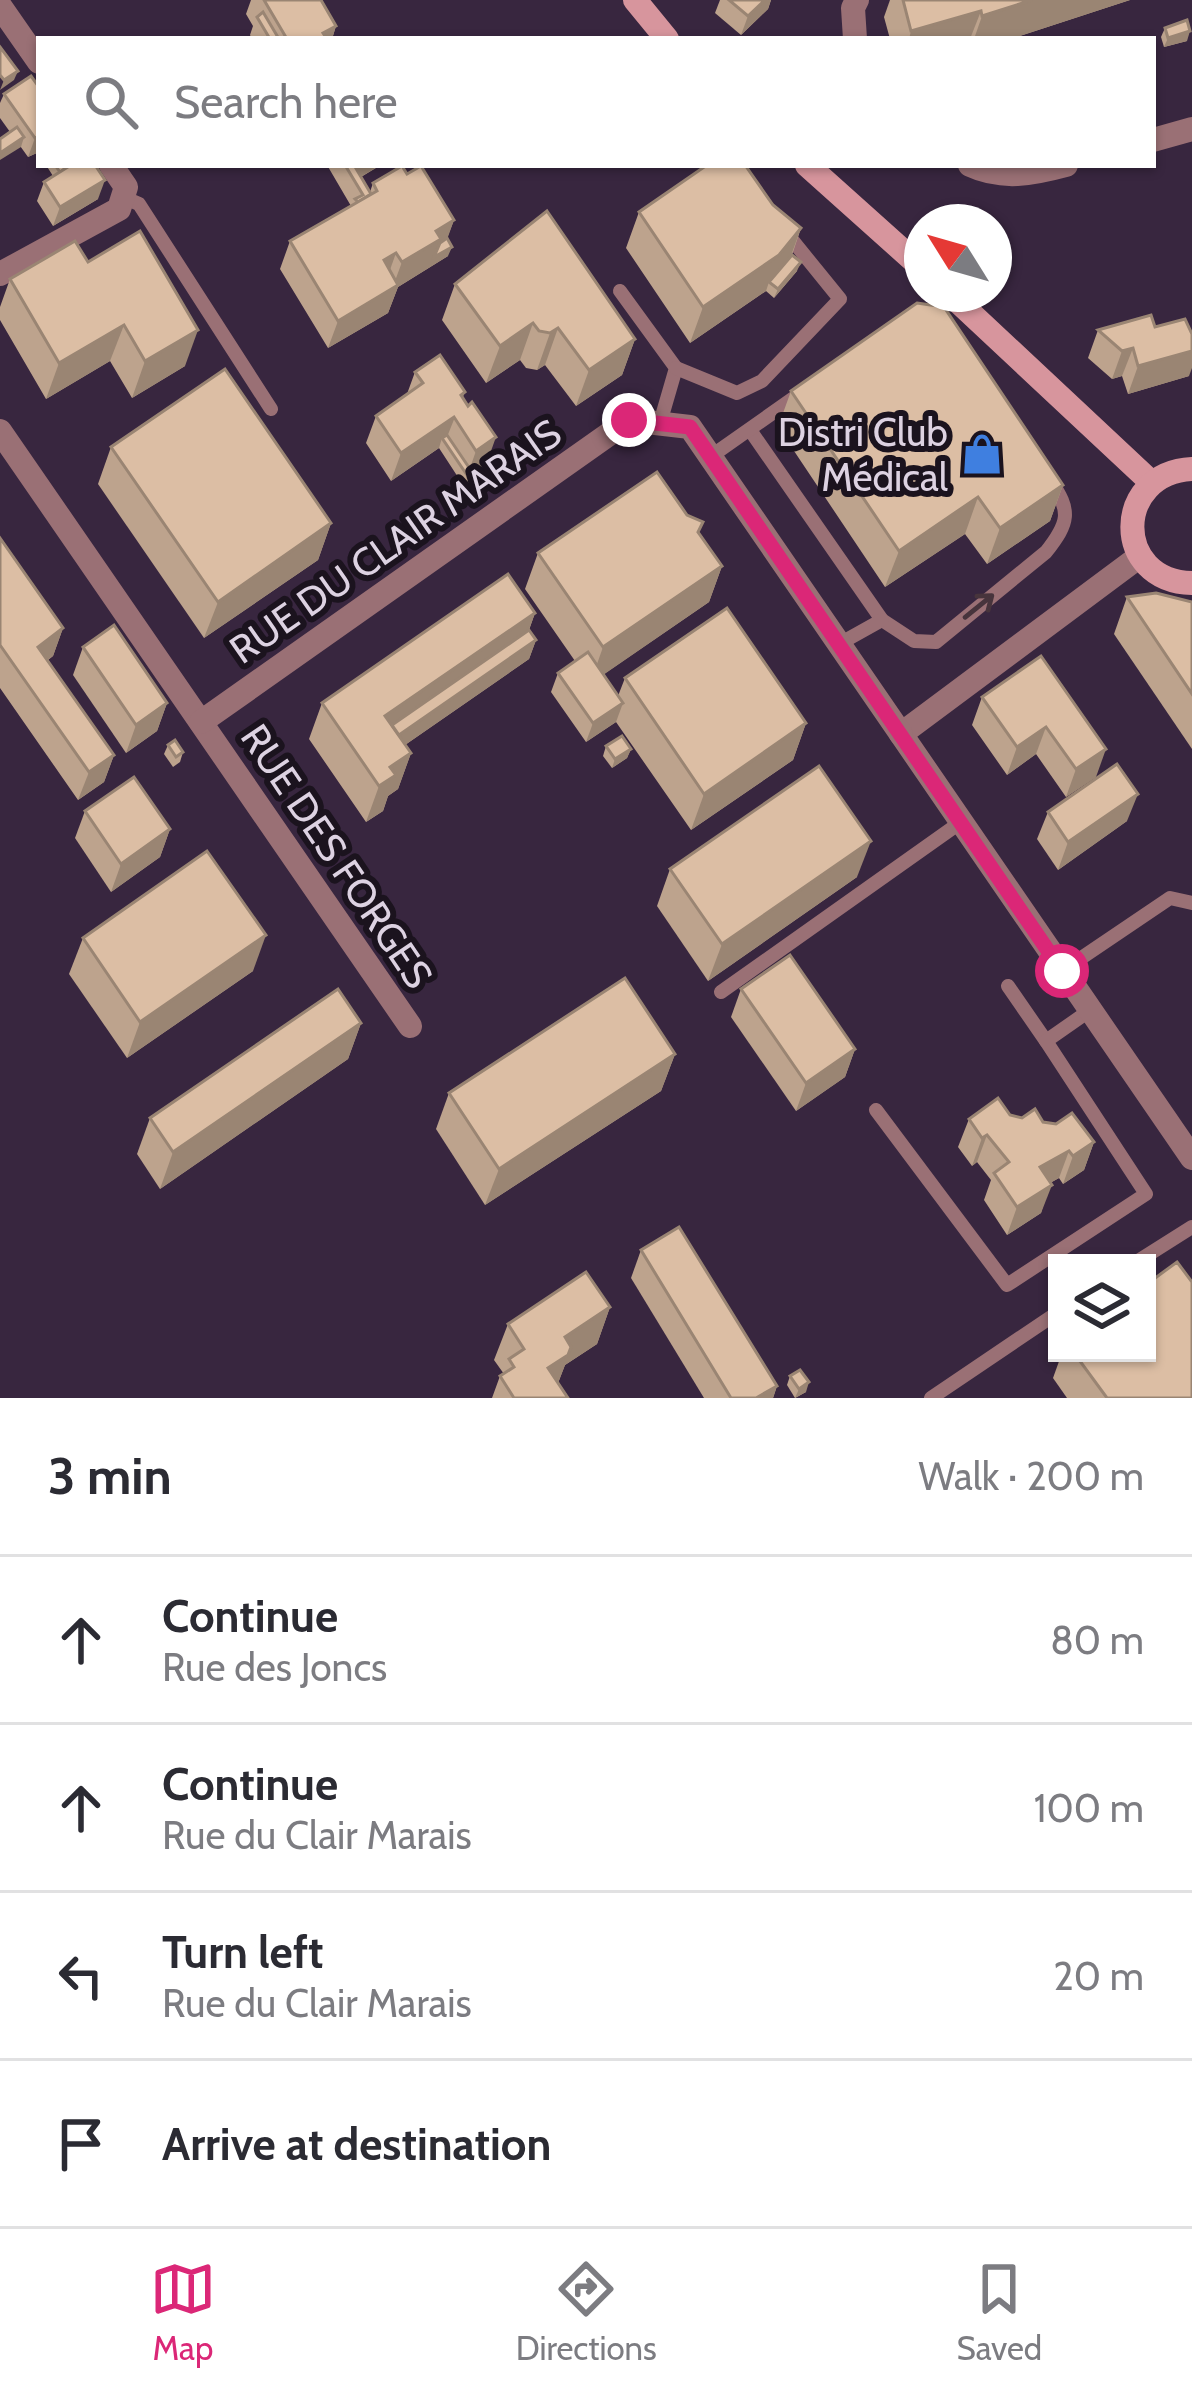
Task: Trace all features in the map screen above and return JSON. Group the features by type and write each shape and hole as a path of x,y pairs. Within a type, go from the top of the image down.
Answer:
{"main road":[{"path":"635,0 665,36"},
{"path":"810,168 904,252"},
{"path":"969,312 1152,482"},
{"path":"1192,469 1152,482 1135,507 1132,522 1140,556 1159,575 1192,583"}],"street":[{"path":"855,36 857,0"},
{"path":"0,6 36,58"},
{"path":"1156,139 1192,129"},
{"path":"0,274 119,209 125,192 113,168"},
{"path":"976,168 989,174 1033,174 1055,168"},
{"name":"RUE DU CLAIR MARAIS","path":"201,722 629,420 660,423"},
{"path":"660,423 690,427 1192,1158"},
{"name":"RUE DES FORGES","path":"0,431 410,1026"},
{"path":"901,734 1140,556"}],"lane":[{"path":"125,192 139,204 271,409"},
{"path":"620,291 676,368 736,393 762,381 840,299 772,215"},
{"path":"660,423 676,368"},
{"path":"710,457 806,390"},
{"path":"750,430 882,620 914,641 936,642 1046,552 1060,534 1067,516 1061,495 1034,457"},
{"path":"839,644 882,620"},
{"path":"721,992 961,822"},
{"path":"1062,971 1170,898 1192,903"},
{"path":"876,1110 1007,1285 1146,1194 1009,986"},
{"path":"1046,1042 1089,1011"},
{"path":"1149,1254 1192,1227"},
{"path":"931,1398 1048,1319"}],"building":[{"path":"264,0 321,0 336,26 325,36 285,36"},
{"path":"729,0 765,0 748,16"},
{"path":"903,0 1032,0 911,31"},
{"path":"263,12 277,36 268,36 257,17"},
{"path":"1187,20 1190,31 1168,38 1165,28"},
{"path":"0,47 18,71 4,80 0,75"},
{"path":"31,76 36,83 36,138 35,138 4,94"},
{"path":"17,127 24,137 0,153 0,139"},
{"path":"66,168 97,168 105,180 60,207 44,182"},
{"path":"347,168 356,168 371,194 358,202 355,199 363,195"},
{"path":"399,168 407,174 422,168 454,220 436,231 441,239 402,262 396,253 384,260 398,285 338,321 290,241 377,191 373,183"},
{"path":"703,168 747,168 773,205 801,228 779,255 703,307 639,212"},
{"path":"547,211 635,339 589,370 558,328 550,333 539,331 533,323 500,346 455,284"},
{"path":"140,231 198,330 145,361 124,325 59,363 10,279 75,241 88,262"},
{"path":"447,238 452,247 434,257 440,243"},
{"path":"792,255 801,262 778,289 769,282"},
{"path":"904,312 947,312 1063,485 1000,528 978,497 899,551 791,391"},
{"path":"1151,315 1155,327 1185,319 1192,334 1192,351 1138,366 1133,348 1122,351 1098,330"},
{"path":"440,355 465,392 461,395 468,406 472,402 496,437 476,451 454,417 401,453 376,416 423,383 415,372"},
{"path":"225,369 331,523 218,602 111,447"},
{"path":"447,435 470,469 473,484 442,438"},
{"path":"657,472 687,515 703,522 698,532 722,566 603,647 538,553"},
{"path":"0,538 63,628 38,647 114,755 89,772 0,645"},
{"path":"508,574 535,613 385,716 411,753 390,767 396,775 379,786 322,703"},
{"path":"1156,593 1192,602 1192,694 1127,597"},
{"path":"727,608 806,723 704,794 625,678"},
{"path":"114,625 167,703 136,725 83,647"},
{"path":"529,630 536,640 399,735 392,725"},
{"path":"588,652 623,703 593,723 558,673"},
{"path":"1041,656 1106,749 1076,769 1046,727 1017,747 982,697"},
{"path":"622,736 631,749 615,759 606,746"},
{"path":"175,740 183,752 176,757 168,745"},
{"path":"1117,764 1138,794 1068,842 1048,812"},
{"path":"819,766 871,841 722,944 670,869"},
{"path":"134,777 170,829 121,864 85,811"},
{"path":"207,851 266,935 140,1022 83,938"},
{"path":"790,955 855,1049 806,1083 741,989"},
{"path":"625,978 675,1054 499,1169 449,1093"},
{"path":"338,989 361,1023 173,1152 150,1118"},
{"path":"998,1098 1010,1115 1022,1118 1035,1109 1043,1122 1056,1124 1072,1113 1094,1142 1073,1156 1069,1151 1040,1167 1052,1185 1017,1207 994,1173 1009,1162 969,1119"},
{"path":"679,1227 777,1386 756,1398 731,1398 641,1250"},
{"path":"1177,1262 1192,1282 1192,1398 1107,1398 1081,1362 1156,1362 1156,1277"},
{"path":"586,1272 610,1307 565,1337 571,1347 568,1355 548,1368 568,1398 514,1398 500,1376 514,1367 509,1359 524,1349 508,1324"},
{"path":"800,1370 809,1382 799,1389 790,1376"}],"place":[{"name":"Distri Club Médical","path":"982,454"}],"route":[{"path":"629,420 690,427 1062,971"}]}
